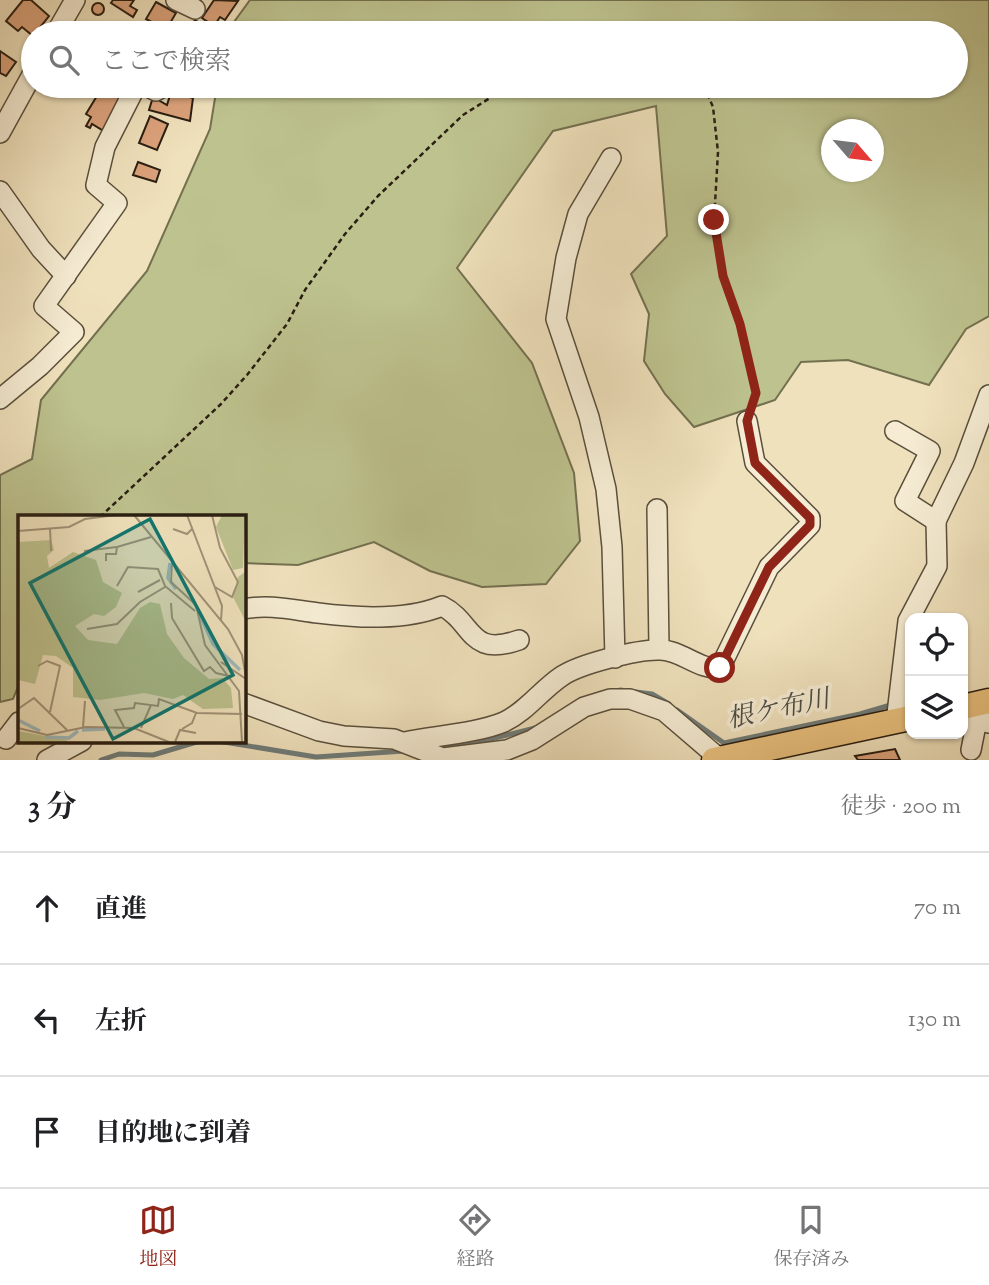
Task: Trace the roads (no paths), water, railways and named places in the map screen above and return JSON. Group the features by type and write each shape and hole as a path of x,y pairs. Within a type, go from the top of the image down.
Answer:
{"main road":[{"path":"717,759 900,712"}],"street":[{"path":"63,21 75,0"},
{"path":"176,0 195,9"},
{"path":"0,133 21,98"},
{"path":"0,399 40,366 74,332 44,306 117,203 96,185 105,147 130,98"},
{"path":"611,158 578,214 566,258 556,319 589,417 606,489 612,547 615,658"},
{"path":"0,191 41,249 66,276"},
{"path":"900,712 908,621 937,566 936,521 964,463 989,395"},
{"path":"245,704 319,731 405,742 481,729 504,722 523,711 565,674 615,658 659,649 709,669 720,668 769,567 810,525 810,518 755,463 747,421"},
{"path":"895,431 930,451 905,501 936,521"},
{"path":"657,509 659,649"},
{"path":"245,609 284,607 367,618 430,611 442,606 452,611 457,620 482,643 500,647 519,640"},
{"path":"405,742 443,758 507,750 532,740 584,707 621,698 638,700 664,711 717,759"},
{"path":"971,750 975,710"},
{"path":"8,738 18,723"},
{"path":"47,760 78,743"}],"waterway":[{"name":"根ケ布川","path":"620,690 652,694 669,704"},
{"name":"根ケ布川","path":"677,710 724,743 860,714 894,704"},
{"name":"根ケ布川","path":"435,747 487,740 535,728"},
{"name":"根ケ布川","path":"101,760 119,754 153,755 193,743"},
{"name":"根ケ布川","path":"230,743 316,757 404,751"}]}
